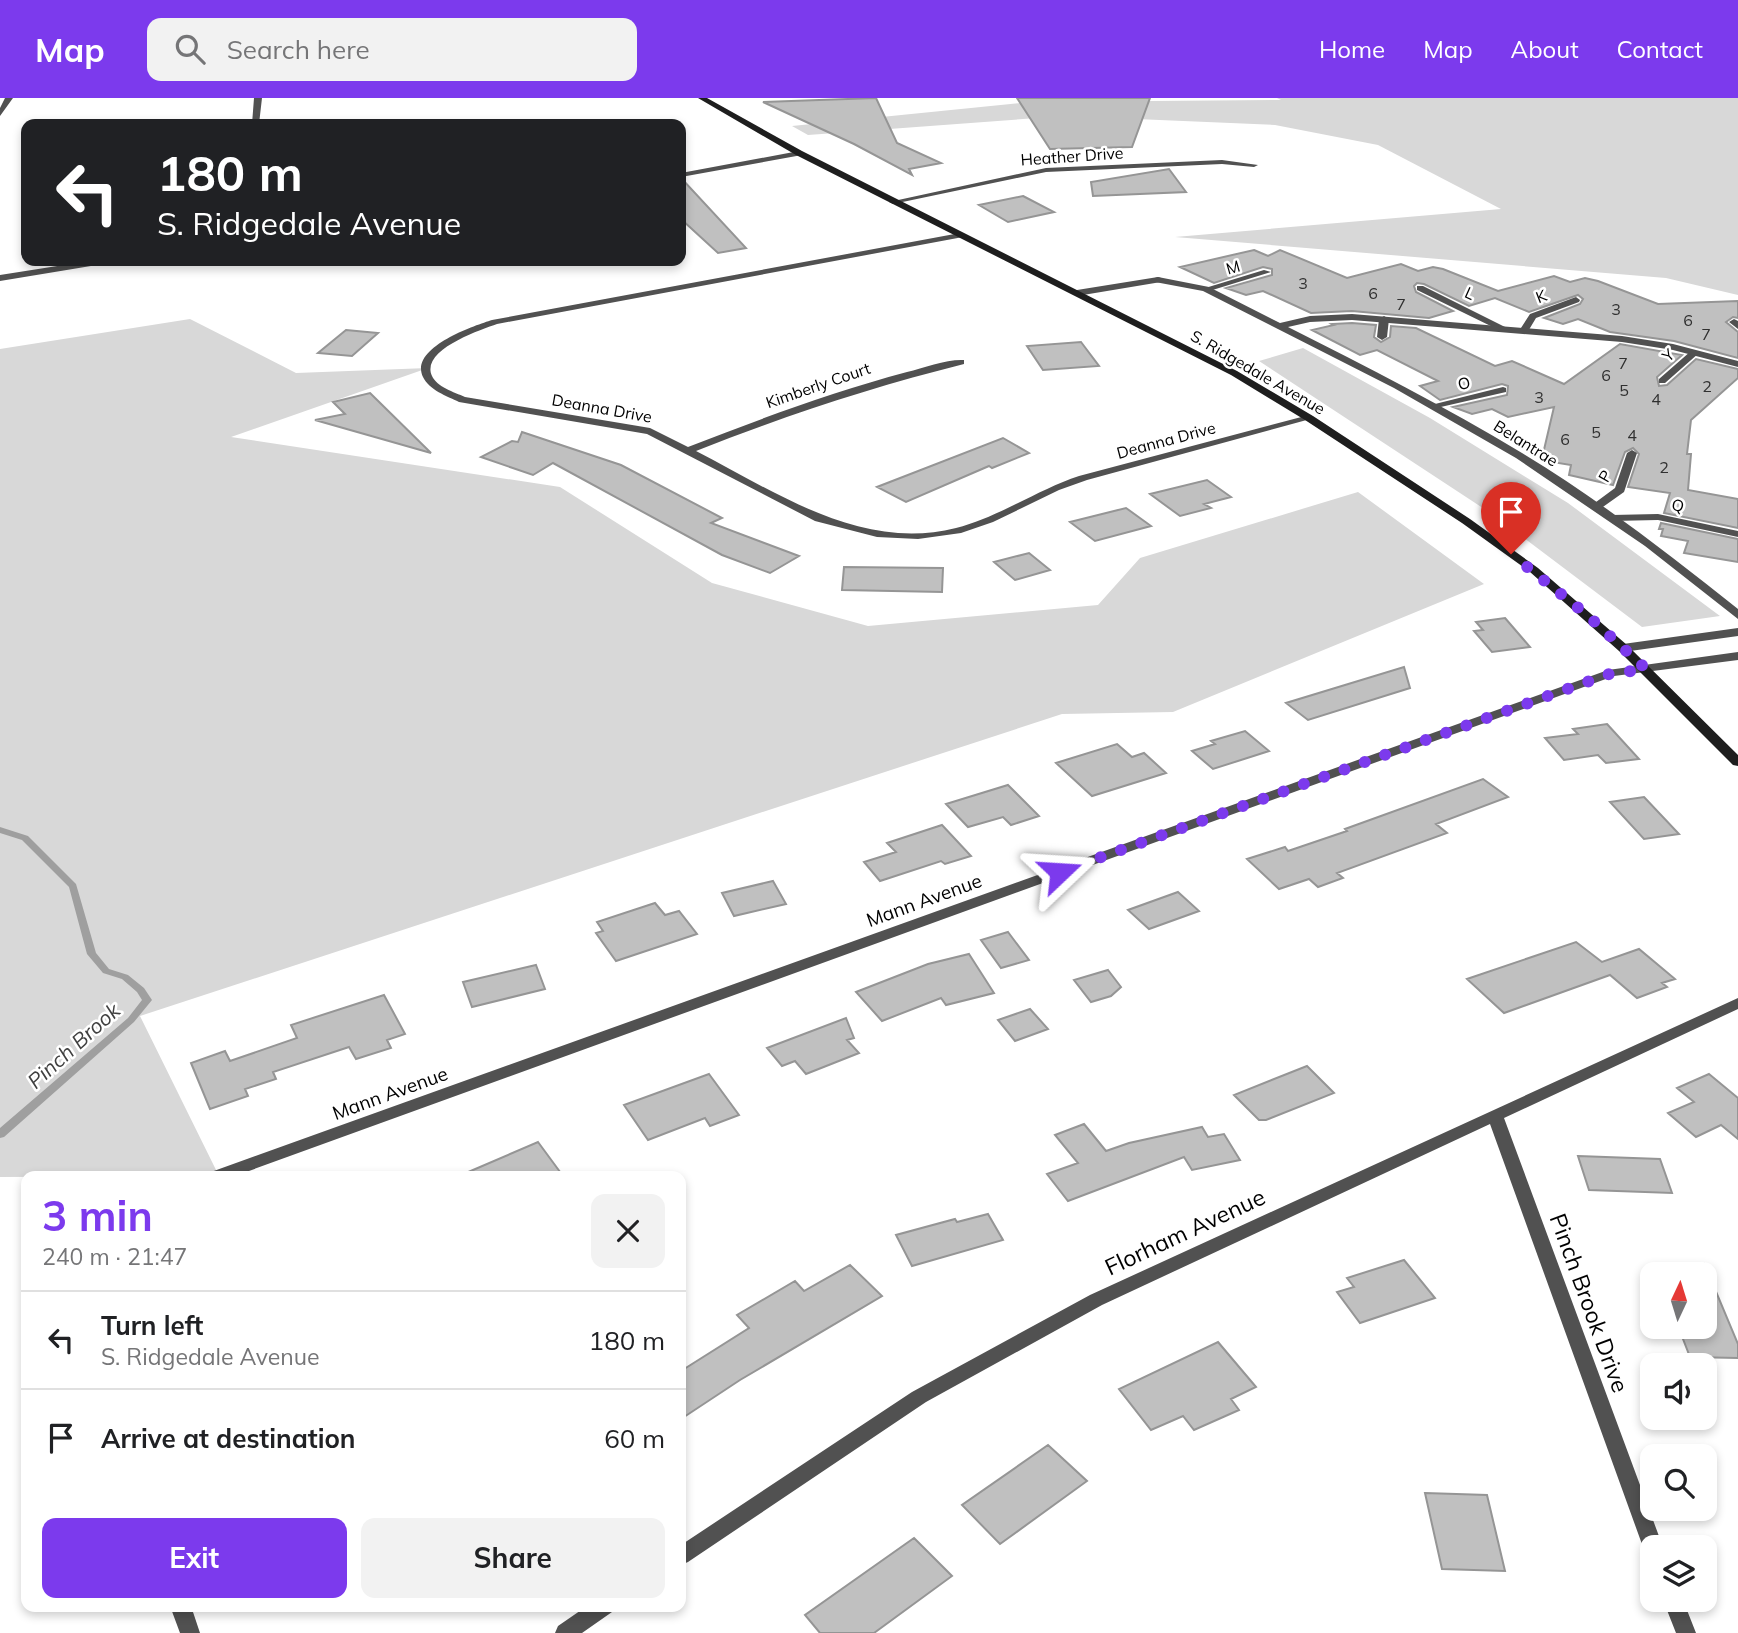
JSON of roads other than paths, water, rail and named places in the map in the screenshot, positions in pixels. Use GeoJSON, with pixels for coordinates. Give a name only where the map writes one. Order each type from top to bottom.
{"type":"FeatureCollection","features":[{"type":"Feature","properties":{"kind":"main road","name":"S. Ridgedale Avenue"},"geometry":{"type":"LineString","coordinates":[[702,98],[893,202],[1234,373],[1309,418],[1466,521],[1534,570],[1646,669],[1738,762]]}},
{"type":"Feature","properties":{"kind":"street"},"geometry":{"type":"LineString","coordinates":[[0,114],[9,98]]}},
{"type":"Feature","properties":{"kind":"street"},"geometry":{"type":"LineString","coordinates":[[256,119],[258,98]]}},
{"type":"Feature","properties":{"kind":"street"},"geometry":{"type":"LineString","coordinates":[[686,174],[799,153]]}},
{"type":"Feature","properties":{"kind":"street","name":"Heather Drive"},"geometry":{"type":"LineString","coordinates":[[893,202],[1046,170],[1222,162],[1254,165]]}},
{"type":"Feature","properties":{"kind":"street","name":"Deanna Drive"},"geometry":{"type":"LineString","coordinates":[[960,235],[495,322],[445,341],[427,359],[425,370],[428,379],[436,388],[462,400],[631,426],[663,436],[819,519],[864,532],[927,534],[975,526],[1079,479],[1309,418]]}},
{"type":"Feature","properties":{"kind":"street"},"geometry":{"type":"LineString","coordinates":[[0,278],[73,266]]}},
{"type":"Feature","properties":{"kind":"street","name":"M"},"geometry":{"type":"LineString","coordinates":[[1206,289],[1267,272]]}},
{"type":"Feature","properties":{"kind":"street","name":"Belantrae"},"geometry":{"type":"LineString","coordinates":[[1077,293],[1158,280],[1206,289],[1432,406],[1520,456],[1612,518],[1738,615]]}},
{"type":"Feature","properties":{"kind":"street","name":"L"},"geometry":{"type":"LineString","coordinates":[[1420,288],[1506,330]]}},
{"type":"Feature","properties":{"kind":"street","name":"K"},"geometry":{"type":"LineString","coordinates":[[1524,331],[1533,316],[1576,300]]}},
{"type":"Feature","properties":{"kind":"street"},"geometry":{"type":"LineString","coordinates":[[1280,326],[1330,317],[1384,319],[1645,342],[1738,364]]}},
{"type":"Feature","properties":{"kind":"street"},"geometry":{"type":"LineString","coordinates":[[1382,337],[1384,319]]}},
{"type":"Feature","properties":{"kind":"street","name":"Y"},"geometry":{"type":"LineString","coordinates":[[1662,381],[1694,353]]}},
{"type":"Feature","properties":{"kind":"street","name":"Kimberly Court"},"geometry":{"type":"LineString","coordinates":[[689,450],[839,393],[961,362]]}},
{"type":"Feature","properties":{"kind":"street","name":"O"},"geometry":{"type":"LineString","coordinates":[[1432,406],[1503,390]]}},
{"type":"Feature","properties":{"kind":"street","name":"P"},"geometry":{"type":"LineString","coordinates":[[1596,507],[1619,490],[1632,453]]}},
{"type":"Feature","properties":{"kind":"street","name":"Q"},"geometry":{"type":"LineString","coordinates":[[1612,518],[1658,517],[1738,534]]}},
{"type":"Feature","properties":{"kind":"street"},"geometry":{"type":"LineString","coordinates":[[1623,648],[1738,632]]}},
{"type":"Feature","properties":{"kind":"street"},"geometry":{"type":"LineString","coordinates":[[1646,669],[1738,656]]}},
{"type":"Feature","properties":{"kind":"street","name":"Mann Avenue"},"geometry":{"type":"LineString","coordinates":[[230,1171],[1609,674],[1646,669]]}},
{"type":"Feature","properties":{"kind":"street","name":"Florham Avenue"},"geometry":{"type":"LineString","coordinates":[[686,1553],[919,1397],[1096,1300],[1738,1003]]}},
{"type":"Feature","properties":{"kind":"street","name":"Pinch Brook Drive"},"geometry":{"type":"LineString","coordinates":[[1495,1115],[1649,1535]]}},
{"type":"Feature","properties":{"kind":"street"},"geometry":{"type":"LineString","coordinates":[[182,1612],[190,1633]]}},
{"type":"Feature","properties":{"kind":"street"},"geometry":{"type":"LineString","coordinates":[[565,1633],[596,1612]]}},
{"type":"Feature","properties":{"kind":"street"},"geometry":{"type":"LineString","coordinates":[[1678,1612],[1686,1633]]}},
{"type":"Feature","properties":{"kind":"waterway","name":"Pinch Brook"},"geometry":{"type":"LineString","coordinates":[[0,830],[25,838],[73,886],[92,954],[106,971],[125,977],[141,990],[147,1000],[131,1020],[0,1134]]}}]}
